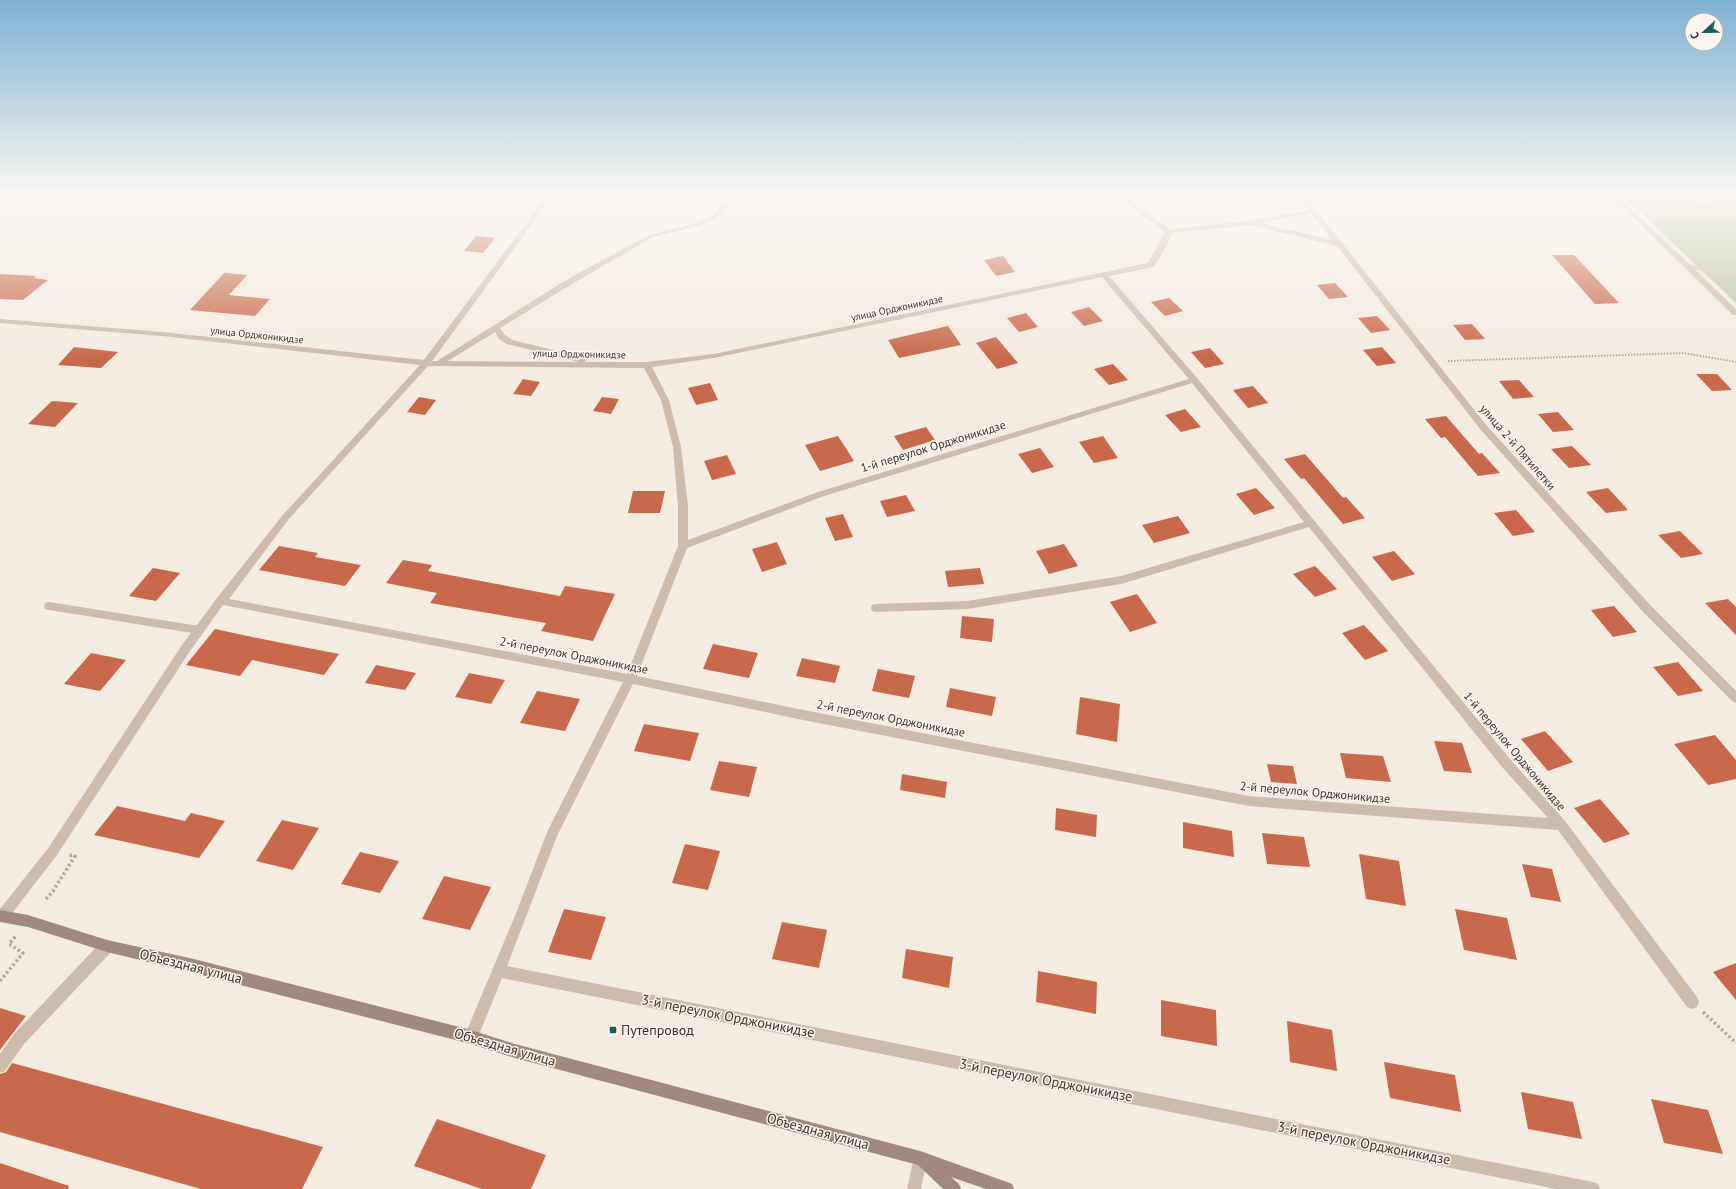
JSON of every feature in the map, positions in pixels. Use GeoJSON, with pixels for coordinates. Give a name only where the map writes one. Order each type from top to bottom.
{"type":"FeatureCollection","features":[{"type":"Feature","properties":{"kind":"street"},"geometry":{"type":"LineString","coordinates":[[1,918],[53,851],[186,648],[221,601],[285,518],[426,363],[510,249]]}},
{"type":"Feature","properties":{"kind":"street"},"geometry":{"type":"LineString","coordinates":[[439,363],[574,279],[627,249]]}},
{"type":"Feature","properties":{"kind":"street","name":"улица Орджоникидзе"},"geometry":{"type":"LineString","coordinates":[[0,321],[162,334],[426,363],[647,365],[721,355],[1150,265],[1160,249]]}},
{"type":"Feature","properties":{"kind":"street","name":"улица 2-й Пятилетки"},"geometry":{"type":"LineString","coordinates":[[1343,249],[1484,428],[1649,611],[1736,698]]}},
{"type":"Feature","properties":{"kind":"street"},"geometry":{"type":"LineString","coordinates":[[1670,249],[1736,313]]}},
{"type":"Feature","properties":{"kind":"street"},"geometry":{"type":"LineString","coordinates":[[1686,265],[1736,276]]}},
{"type":"Feature","properties":{"kind":"street","name":"1-й переулок Орджоникидзе"},"geometry":{"type":"LineString","coordinates":[[1104,275],[1194,380],[1506,763],[1561,825],[1692,1002]]}},
{"type":"Feature","properties":{"kind":"street"},"geometry":{"type":"LineString","coordinates":[[496,328],[502,337],[510,342],[599,364]]}},
{"type":"Feature","properties":{"kind":"street"},"geometry":{"type":"LineString","coordinates":[[471,1037],[522,916],[552,834],[630,679],[684,546],[683,506],[677,447],[664,400],[647,365]]}},
{"type":"Feature","properties":{"kind":"street","name":"1-й переулок Орджоникидзе"},"geometry":{"type":"LineString","coordinates":[[684,546],[821,494],[1194,380]]}},
{"type":"Feature","properties":{"kind":"street"},"geometry":{"type":"LineString","coordinates":[[876,608],[968,605],[1121,580],[1311,523]]}},
{"type":"Feature","properties":{"kind":"street","name":"2-й переулок Орджоникидзе"},"geometry":{"type":"LineString","coordinates":[[221,601],[630,679],[798,714],[1249,801],[1561,825]]}},
{"type":"Feature","properties":{"kind":"street"},"geometry":{"type":"LineString","coordinates":[[49,606],[199,630]]}},
{"type":"Feature","properties":{"kind":"street","name":"Объездная улица"},"geometry":{"type":"LineString","coordinates":[[1,918],[28,921],[107,946],[202,968],[471,1037],[515,1051],[920,1158],[1007,1189]]}},
{"type":"Feature","properties":{"kind":"street"},"geometry":{"type":"LineString","coordinates":[[0,1066],[19,1039],[107,946]]}},
{"type":"Feature","properties":{"kind":"street","name":"3-й переулок Орджоникидзе"},"geometry":{"type":"LineString","coordinates":[[499,971],[1593,1189]]}},
{"type":"Feature","properties":{"kind":"street"},"geometry":{"type":"LineString","coordinates":[[914,1189],[920,1158]]}},
{"type":"Feature","properties":{"kind":"street"},"geometry":{"type":"LineString","coordinates":[[920,1158],[954,1189]]}},
{"type":"Feature","properties":{"kind":"path"},"geometry":{"type":"LineString","coordinates":[[1432,362],[1683,353],[1736,362]]}},
{"type":"Feature","properties":{"kind":"path"},"geometry":{"type":"LineString","coordinates":[[46,900],[75,856],[53,851]]}},
{"type":"Feature","properties":{"kind":"path"},"geometry":{"type":"LineString","coordinates":[[0,981],[23,953],[9,944],[20,930]]}},
{"type":"Feature","properties":{"kind":"path"},"geometry":{"type":"LineString","coordinates":[[1692,1002],[1736,1044]]}},
{"type":"Feature","properties":{"kind":"green space"},"geometry":{"type":"Polygon","coordinates":[[[1680,249],[1736,249],[1736,303],[1680,249]]]}},
{"type":"Feature","properties":{"kind":"building"},"geometry":{"type":"Polygon","coordinates":[[[465,249],[486,249],[483,253],[464,251],[465,249]]]}},
{"type":"Feature","properties":{"kind":"building"},"geometry":{"type":"Polygon","coordinates":[[[1552,255],[1574,255],[1619,303],[1595,304],[1552,255]]]}},
{"type":"Feature","properties":{"kind":"building"},"geometry":{"type":"Polygon","coordinates":[[[1003,256],[1015,272],[996,276],[984,260],[1003,256]]]}},
{"type":"Feature","properties":{"kind":"building"},"geometry":{"type":"Polygon","coordinates":[[[224,273],[247,275],[229,295],[270,299],[255,316],[190,310],[224,273]]]}},
{"type":"Feature","properties":{"kind":"building"},"geometry":{"type":"Polygon","coordinates":[[[0,274],[36,276],[34,278],[48,280],[23,300],[0,299],[0,274]]]}},
{"type":"Feature","properties":{"kind":"building"},"geometry":{"type":"Polygon","coordinates":[[[1335,283],[1348,297],[1329,299],[1317,285],[1335,283]]]}},
{"type":"Feature","properties":{"kind":"building"},"geometry":{"type":"Polygon","coordinates":[[[1169,298],[1183,311],[1165,316],[1151,302],[1169,298]]]}},
{"type":"Feature","properties":{"kind":"building"},"geometry":{"type":"Polygon","coordinates":[[[1089,307],[1103,321],[1084,326],[1071,312],[1089,307]]]}},
{"type":"Feature","properties":{"kind":"building"},"geometry":{"type":"Polygon","coordinates":[[[1026,313],[1038,327],[1019,332],[1007,318],[1026,313]]]}},
{"type":"Feature","properties":{"kind":"building"},"geometry":{"type":"Polygon","coordinates":[[[1377,316],[1390,330],[1371,333],[1358,318],[1377,316]]]}},
{"type":"Feature","properties":{"kind":"building"},"geometry":{"type":"Polygon","coordinates":[[[1472,324],[1485,339],[1465,340],[1453,325],[1472,324]]]}},
{"type":"Feature","properties":{"kind":"building"},"geometry":{"type":"Polygon","coordinates":[[[948,326],[961,345],[899,358],[888,340],[948,326]]]}},
{"type":"Feature","properties":{"kind":"building"},"geometry":{"type":"Polygon","coordinates":[[[996,337],[1018,363],[997,369],[976,343],[996,337]]]}},
{"type":"Feature","properties":{"kind":"building"},"geometry":{"type":"Polygon","coordinates":[[[74,347],[118,352],[101,368],[58,365],[74,347]]]}},
{"type":"Feature","properties":{"kind":"building"},"geometry":{"type":"Polygon","coordinates":[[[1382,347],[1396,363],[1377,366],[1363,350],[1382,347]]]}},
{"type":"Feature","properties":{"kind":"building"},"geometry":{"type":"Polygon","coordinates":[[[1210,348],[1224,364],[1205,368],[1191,352],[1210,348]]]}},
{"type":"Feature","properties":{"kind":"building"},"geometry":{"type":"Polygon","coordinates":[[[1113,364],[1128,380],[1109,385],[1094,369],[1113,364]]]}},
{"type":"Feature","properties":{"kind":"building"},"geometry":{"type":"Polygon","coordinates":[[[1696,374],[1717,374],[1732,390],[1712,391],[1696,374]]]}},
{"type":"Feature","properties":{"kind":"building"},"geometry":{"type":"Polygon","coordinates":[[[523,379],[540,382],[531,396],[513,394],[523,379]]]}},
{"type":"Feature","properties":{"kind":"building"},"geometry":{"type":"Polygon","coordinates":[[[1519,380],[1534,397],[1513,399],[1499,381],[1519,380]]]}},
{"type":"Feature","properties":{"kind":"building"},"geometry":{"type":"Polygon","coordinates":[[[710,383],[718,400],[696,405],[688,388],[710,383]]]}},
{"type":"Feature","properties":{"kind":"building"},"geometry":{"type":"Polygon","coordinates":[[[1253,386],[1268,403],[1248,408],[1233,390],[1253,386]]]}},
{"type":"Feature","properties":{"kind":"building"},"geometry":{"type":"Polygon","coordinates":[[[419,397],[436,400],[425,415],[407,412],[419,397]]]}},
{"type":"Feature","properties":{"kind":"building"},"geometry":{"type":"Polygon","coordinates":[[[602,397],[619,399],[611,414],[593,411],[602,397]]]}},
{"type":"Feature","properties":{"kind":"building"},"geometry":{"type":"Polygon","coordinates":[[[52,401],[78,403],[55,427],[28,424],[52,401]]]}},
{"type":"Feature","properties":{"kind":"building"},"geometry":{"type":"Polygon","coordinates":[[[1185,409],[1201,427],[1181,432],[1165,415],[1185,409]]]}},
{"type":"Feature","properties":{"kind":"building"},"geometry":{"type":"Polygon","coordinates":[[[1558,412],[1574,430],[1553,432],[1538,414],[1558,412]]]}},
{"type":"Feature","properties":{"kind":"building"},"geometry":{"type":"Polygon","coordinates":[[[1446,416],[1479,454],[1482,453],[1500,473],[1478,476],[1445,437],[1441,438],[1425,419],[1446,416]]]}},
{"type":"Feature","properties":{"kind":"building"},"geometry":{"type":"Polygon","coordinates":[[[926,427],[935,440],[903,450],[894,436],[926,427]]]}},
{"type":"Feature","properties":{"kind":"building"},"geometry":{"type":"Polygon","coordinates":[[[838,436],[854,461],[820,471],[805,445],[838,436]]]}},
{"type":"Feature","properties":{"kind":"building"},"geometry":{"type":"Polygon","coordinates":[[[1103,436],[1118,458],[1094,463],[1079,442],[1103,436]]]}},
{"type":"Feature","properties":{"kind":"building"},"geometry":{"type":"Polygon","coordinates":[[[1572,446],[1591,465],[1569,468],[1551,449],[1572,446]]]}},
{"type":"Feature","properties":{"kind":"building"},"geometry":{"type":"Polygon","coordinates":[[[1040,448],[1054,467],[1032,473],[1018,454],[1040,448]]]}},
{"type":"Feature","properties":{"kind":"building"},"geometry":{"type":"Polygon","coordinates":[[[1305,454],[1343,498],[1346,497],[1365,518],[1343,524],[1304,478],[1301,479],[1284,459],[1305,454]]]}},
{"type":"Feature","properties":{"kind":"building"},"geometry":{"type":"Polygon","coordinates":[[[727,455],[736,474],[712,480],[704,461],[727,455]]]}},
{"type":"Feature","properties":{"kind":"building"},"geometry":{"type":"Polygon","coordinates":[[[1256,488],[1275,508],[1254,515],[1236,494],[1256,488]]]}},
{"type":"Feature","properties":{"kind":"building"},"geometry":{"type":"Polygon","coordinates":[[[1608,488],[1628,510],[1606,513],[1586,492],[1608,488]]]}},
{"type":"Feature","properties":{"kind":"building"},"geometry":{"type":"Polygon","coordinates":[[[633,491],[665,491],[660,513],[628,513],[633,491]]]}},
{"type":"Feature","properties":{"kind":"building"},"geometry":{"type":"Polygon","coordinates":[[[906,495],[915,511],[887,517],[880,501],[906,495]]]}},
{"type":"Feature","properties":{"kind":"building"},"geometry":{"type":"Polygon","coordinates":[[[1516,510],[1535,532],[1513,536],[1494,513],[1516,510]]]}},
{"type":"Feature","properties":{"kind":"building"},"geometry":{"type":"Polygon","coordinates":[[[843,514],[853,537],[835,541],[825,518],[843,514]]]}},
{"type":"Feature","properties":{"kind":"building"},"geometry":{"type":"Polygon","coordinates":[[[1178,516],[1190,533],[1154,543],[1142,525],[1178,516]]]}},
{"type":"Feature","properties":{"kind":"building"},"geometry":{"type":"Polygon","coordinates":[[[1680,531],[1703,554],[1681,558],[1658,535],[1680,531]]]}},
{"type":"Feature","properties":{"kind":"building"},"geometry":{"type":"Polygon","coordinates":[[[777,542],[787,564],[762,572],[752,549],[777,542]]]}},
{"type":"Feature","properties":{"kind":"building"},"geometry":{"type":"Polygon","coordinates":[[[1064,544],[1078,566],[1049,574],[1036,551],[1064,544]]]}},
{"type":"Feature","properties":{"kind":"building"},"geometry":{"type":"Polygon","coordinates":[[[279,546],[318,553],[315,557],[361,565],[345,586],[259,570],[279,546]]]}},
{"type":"Feature","properties":{"kind":"building"},"geometry":{"type":"Polygon","coordinates":[[[1394,551],[1415,574],[1392,581],[1372,557],[1394,551]]]}},
{"type":"Feature","properties":{"kind":"building"},"geometry":{"type":"Polygon","coordinates":[[[403,560],[432,565],[428,571],[560,596],[565,586],[615,594],[593,641],[541,631],[546,623],[430,603],[437,593],[386,583],[403,560]]]}},
{"type":"Feature","properties":{"kind":"building"},"geometry":{"type":"Polygon","coordinates":[[[1315,566],[1337,589],[1315,597],[1293,574],[1315,566]]]}},
{"type":"Feature","properties":{"kind":"building"},"geometry":{"type":"Polygon","coordinates":[[[153,568],[180,573],[156,601],[129,596],[153,568]]]}},
{"type":"Feature","properties":{"kind":"building"},"geometry":{"type":"Polygon","coordinates":[[[980,568],[984,584],[948,587],[945,571],[980,568]]]}},
{"type":"Feature","properties":{"kind":"building"},"geometry":{"type":"Polygon","coordinates":[[[1137,594],[1157,623],[1130,632],[1110,602],[1137,594]]]}},
{"type":"Feature","properties":{"kind":"building"},"geometry":{"type":"Polygon","coordinates":[[[1728,599],[1736,607],[1736,635],[1705,603],[1728,599]]]}},
{"type":"Feature","properties":{"kind":"building"},"geometry":{"type":"Polygon","coordinates":[[[1614,606],[1637,632],[1613,637],[1591,610],[1614,606]]]}},
{"type":"Feature","properties":{"kind":"building"},"geometry":{"type":"Polygon","coordinates":[[[962,616],[994,619],[992,642],[960,638],[962,616]]]}},
{"type":"Feature","properties":{"kind":"building"},"geometry":{"type":"Polygon","coordinates":[[[1364,625],[1388,651],[1365,660],[1342,633],[1364,625]]]}},
{"type":"Feature","properties":{"kind":"building"},"geometry":{"type":"Polygon","coordinates":[[[215,629],[339,654],[324,675],[252,660],[240,676],[186,665],[215,629]]]}},
{"type":"Feature","properties":{"kind":"building"},"geometry":{"type":"Polygon","coordinates":[[[713,644],[758,653],[749,678],[703,669],[713,644]]]}},
{"type":"Feature","properties":{"kind":"building"},"geometry":{"type":"Polygon","coordinates":[[[91,653],[126,660],[100,691],[64,684],[91,653]]]}},
{"type":"Feature","properties":{"kind":"building"},"geometry":{"type":"Polygon","coordinates":[[[802,658],[840,666],[835,683],[796,676],[802,658]]]}},
{"type":"Feature","properties":{"kind":"building"},"geometry":{"type":"Polygon","coordinates":[[[1678,662],[1703,691],[1678,696],[1653,667],[1678,662]]]}},
{"type":"Feature","properties":{"kind":"building"},"geometry":{"type":"Polygon","coordinates":[[[376,665],[416,673],[405,690],[365,683],[376,665]]]}},
{"type":"Feature","properties":{"kind":"building"},"geometry":{"type":"Polygon","coordinates":[[[878,669],[915,676],[909,698],[872,691],[878,669]]]}},
{"type":"Feature","properties":{"kind":"building"},"geometry":{"type":"Polygon","coordinates":[[[469,673],[505,680],[491,704],[455,697],[469,673]]]}},
{"type":"Feature","properties":{"kind":"building"},"geometry":{"type":"Polygon","coordinates":[[[950,688],[996,697],[992,716],[946,707],[950,688]]]}},
{"type":"Feature","properties":{"kind":"building"},"geometry":{"type":"Polygon","coordinates":[[[537,691],[580,699],[565,731],[520,723],[537,691]]]}},
{"type":"Feature","properties":{"kind":"building"},"geometry":{"type":"Polygon","coordinates":[[[1080,697],[1120,704],[1117,742],[1076,734],[1080,697]]]}},
{"type":"Feature","properties":{"kind":"building"},"geometry":{"type":"Polygon","coordinates":[[[644,724],[699,733],[690,761],[634,751],[644,724]]]}},
{"type":"Feature","properties":{"kind":"building"},"geometry":{"type":"Polygon","coordinates":[[[1545,731],[1573,762],[1548,771],[1521,739],[1545,731]]]}},
{"type":"Feature","properties":{"kind":"building"},"geometry":{"type":"Polygon","coordinates":[[[1715,735],[1736,760],[1736,779],[1708,785],[1674,744],[1715,735]]]}},
{"type":"Feature","properties":{"kind":"building"},"geometry":{"type":"Polygon","coordinates":[[[1434,741],[1462,743],[1472,773],[1444,771],[1434,741]]]}},
{"type":"Feature","properties":{"kind":"building"},"geometry":{"type":"Polygon","coordinates":[[[1340,753],[1383,756],[1391,782],[1346,778],[1340,753]]]}},
{"type":"Feature","properties":{"kind":"building"},"geometry":{"type":"Polygon","coordinates":[[[719,761],[757,767],[749,797],[710,790],[719,761]]]}},
{"type":"Feature","properties":{"kind":"building"},"geometry":{"type":"Polygon","coordinates":[[[1267,764],[1293,766],[1297,784],[1271,782],[1267,764]]]}},
{"type":"Feature","properties":{"kind":"building"},"geometry":{"type":"Polygon","coordinates":[[[902,774],[947,782],[945,798],[900,790],[902,774]]]}},
{"type":"Feature","properties":{"kind":"building"},"geometry":{"type":"Polygon","coordinates":[[[1600,799],[1630,834],[1604,843],[1574,808],[1600,799]]]}},
{"type":"Feature","properties":{"kind":"building"},"geometry":{"type":"Polygon","coordinates":[[[117,806],[185,821],[191,813],[225,821],[199,858],[94,835],[117,806]]]}},
{"type":"Feature","properties":{"kind":"building"},"geometry":{"type":"Polygon","coordinates":[[[1056,808],[1097,815],[1096,837],[1055,830],[1056,808]]]}},
{"type":"Feature","properties":{"kind":"building"},"geometry":{"type":"Polygon","coordinates":[[[282,820],[319,828],[293,870],[256,861],[282,820]]]}},
{"type":"Feature","properties":{"kind":"building"},"geometry":{"type":"Polygon","coordinates":[[[1183,822],[1232,831],[1234,857],[1183,848],[1183,822]]]}},
{"type":"Feature","properties":{"kind":"building"},"geometry":{"type":"Polygon","coordinates":[[[1262,833],[1304,837],[1310,867],[1267,864],[1262,833]]]}},
{"type":"Feature","properties":{"kind":"building"},"geometry":{"type":"Polygon","coordinates":[[[685,844],[720,851],[708,890],[672,883],[685,844]]]}},
{"type":"Feature","properties":{"kind":"building"},"geometry":{"type":"Polygon","coordinates":[[[360,852],[399,861],[380,893],[341,884],[360,852]]]}},
{"type":"Feature","properties":{"kind":"building"},"geometry":{"type":"Polygon","coordinates":[[[1359,854],[1399,861],[1406,906],[1366,899],[1359,854]]]}},
{"type":"Feature","properties":{"kind":"building"},"geometry":{"type":"Polygon","coordinates":[[[1522,864],[1552,869],[1561,902],[1531,897],[1522,864]]]}},
{"type":"Feature","properties":{"kind":"building"},"geometry":{"type":"Polygon","coordinates":[[[444,876],[491,887],[470,930],[422,919],[444,876]]]}},
{"type":"Feature","properties":{"kind":"building"},"geometry":{"type":"Polygon","coordinates":[[[564,909],[606,917],[591,960],[548,952],[564,909]]]}},
{"type":"Feature","properties":{"kind":"building"},"geometry":{"type":"Polygon","coordinates":[[[1455,909],[1507,918],[1517,960],[1464,950],[1455,909]]]}},
{"type":"Feature","properties":{"kind":"building"},"geometry":{"type":"Polygon","coordinates":[[[782,922],[827,930],[819,968],[772,959],[782,922]]]}},
{"type":"Feature","properties":{"kind":"building"},"geometry":{"type":"Polygon","coordinates":[[[906,949],[953,957],[949,988],[902,978],[906,949]]]}},
{"type":"Feature","properties":{"kind":"building"},"geometry":{"type":"Polygon","coordinates":[[[1736,963],[1736,1000],[1713,972],[1736,963]]]}},
{"type":"Feature","properties":{"kind":"building"},"geometry":{"type":"Polygon","coordinates":[[[1038,971],[1097,982],[1096,1014],[1036,1002],[1038,971]]]}},
{"type":"Feature","properties":{"kind":"building"},"geometry":{"type":"Polygon","coordinates":[[[1161,1000],[1216,1010],[1217,1046],[1161,1036],[1161,1000]]]}},
{"type":"Feature","properties":{"kind":"building"},"geometry":{"type":"Polygon","coordinates":[[[0,1008],[26,1016],[0,1050],[0,1008]]]}},
{"type":"Feature","properties":{"kind":"building"},"geometry":{"type":"Polygon","coordinates":[[[1287,1021],[1332,1030],[1337,1071],[1290,1062],[1287,1021]]]}},
{"type":"Feature","properties":{"kind":"building"},"geometry":{"type":"Polygon","coordinates":[[[1384,1062],[1455,1075],[1461,1112],[1390,1098],[1384,1062]]]}},
{"type":"Feature","properties":{"kind":"building"},"geometry":{"type":"Polygon","coordinates":[[[12,1063],[323,1147],[302,1189],[201,1189],[0,1132],[0,1074],[6,1072],[12,1063]]]}},
{"type":"Feature","properties":{"kind":"building"},"geometry":{"type":"Polygon","coordinates":[[[1521,1092],[1573,1102],[1582,1139],[1528,1129],[1521,1092]]]}},
{"type":"Feature","properties":{"kind":"building"},"geometry":{"type":"Polygon","coordinates":[[[1651,1099],[1708,1110],[1723,1154],[1664,1143],[1651,1099]]]}},
{"type":"Feature","properties":{"kind":"building"},"geometry":{"type":"Polygon","coordinates":[[[437,1119],[546,1155],[531,1189],[482,1189],[414,1166],[437,1119]]]}},
{"type":"Feature","properties":{"kind":"building"},"geometry":{"type":"Polygon","coordinates":[[[0,1163],[69,1186],[68,1189],[0,1189],[0,1163]]]}},
{"type":"Feature","properties":{"kind":"place","name":"Путепровод"},"geometry":{"type":"Point","coordinates":[613,1030]}}]}
